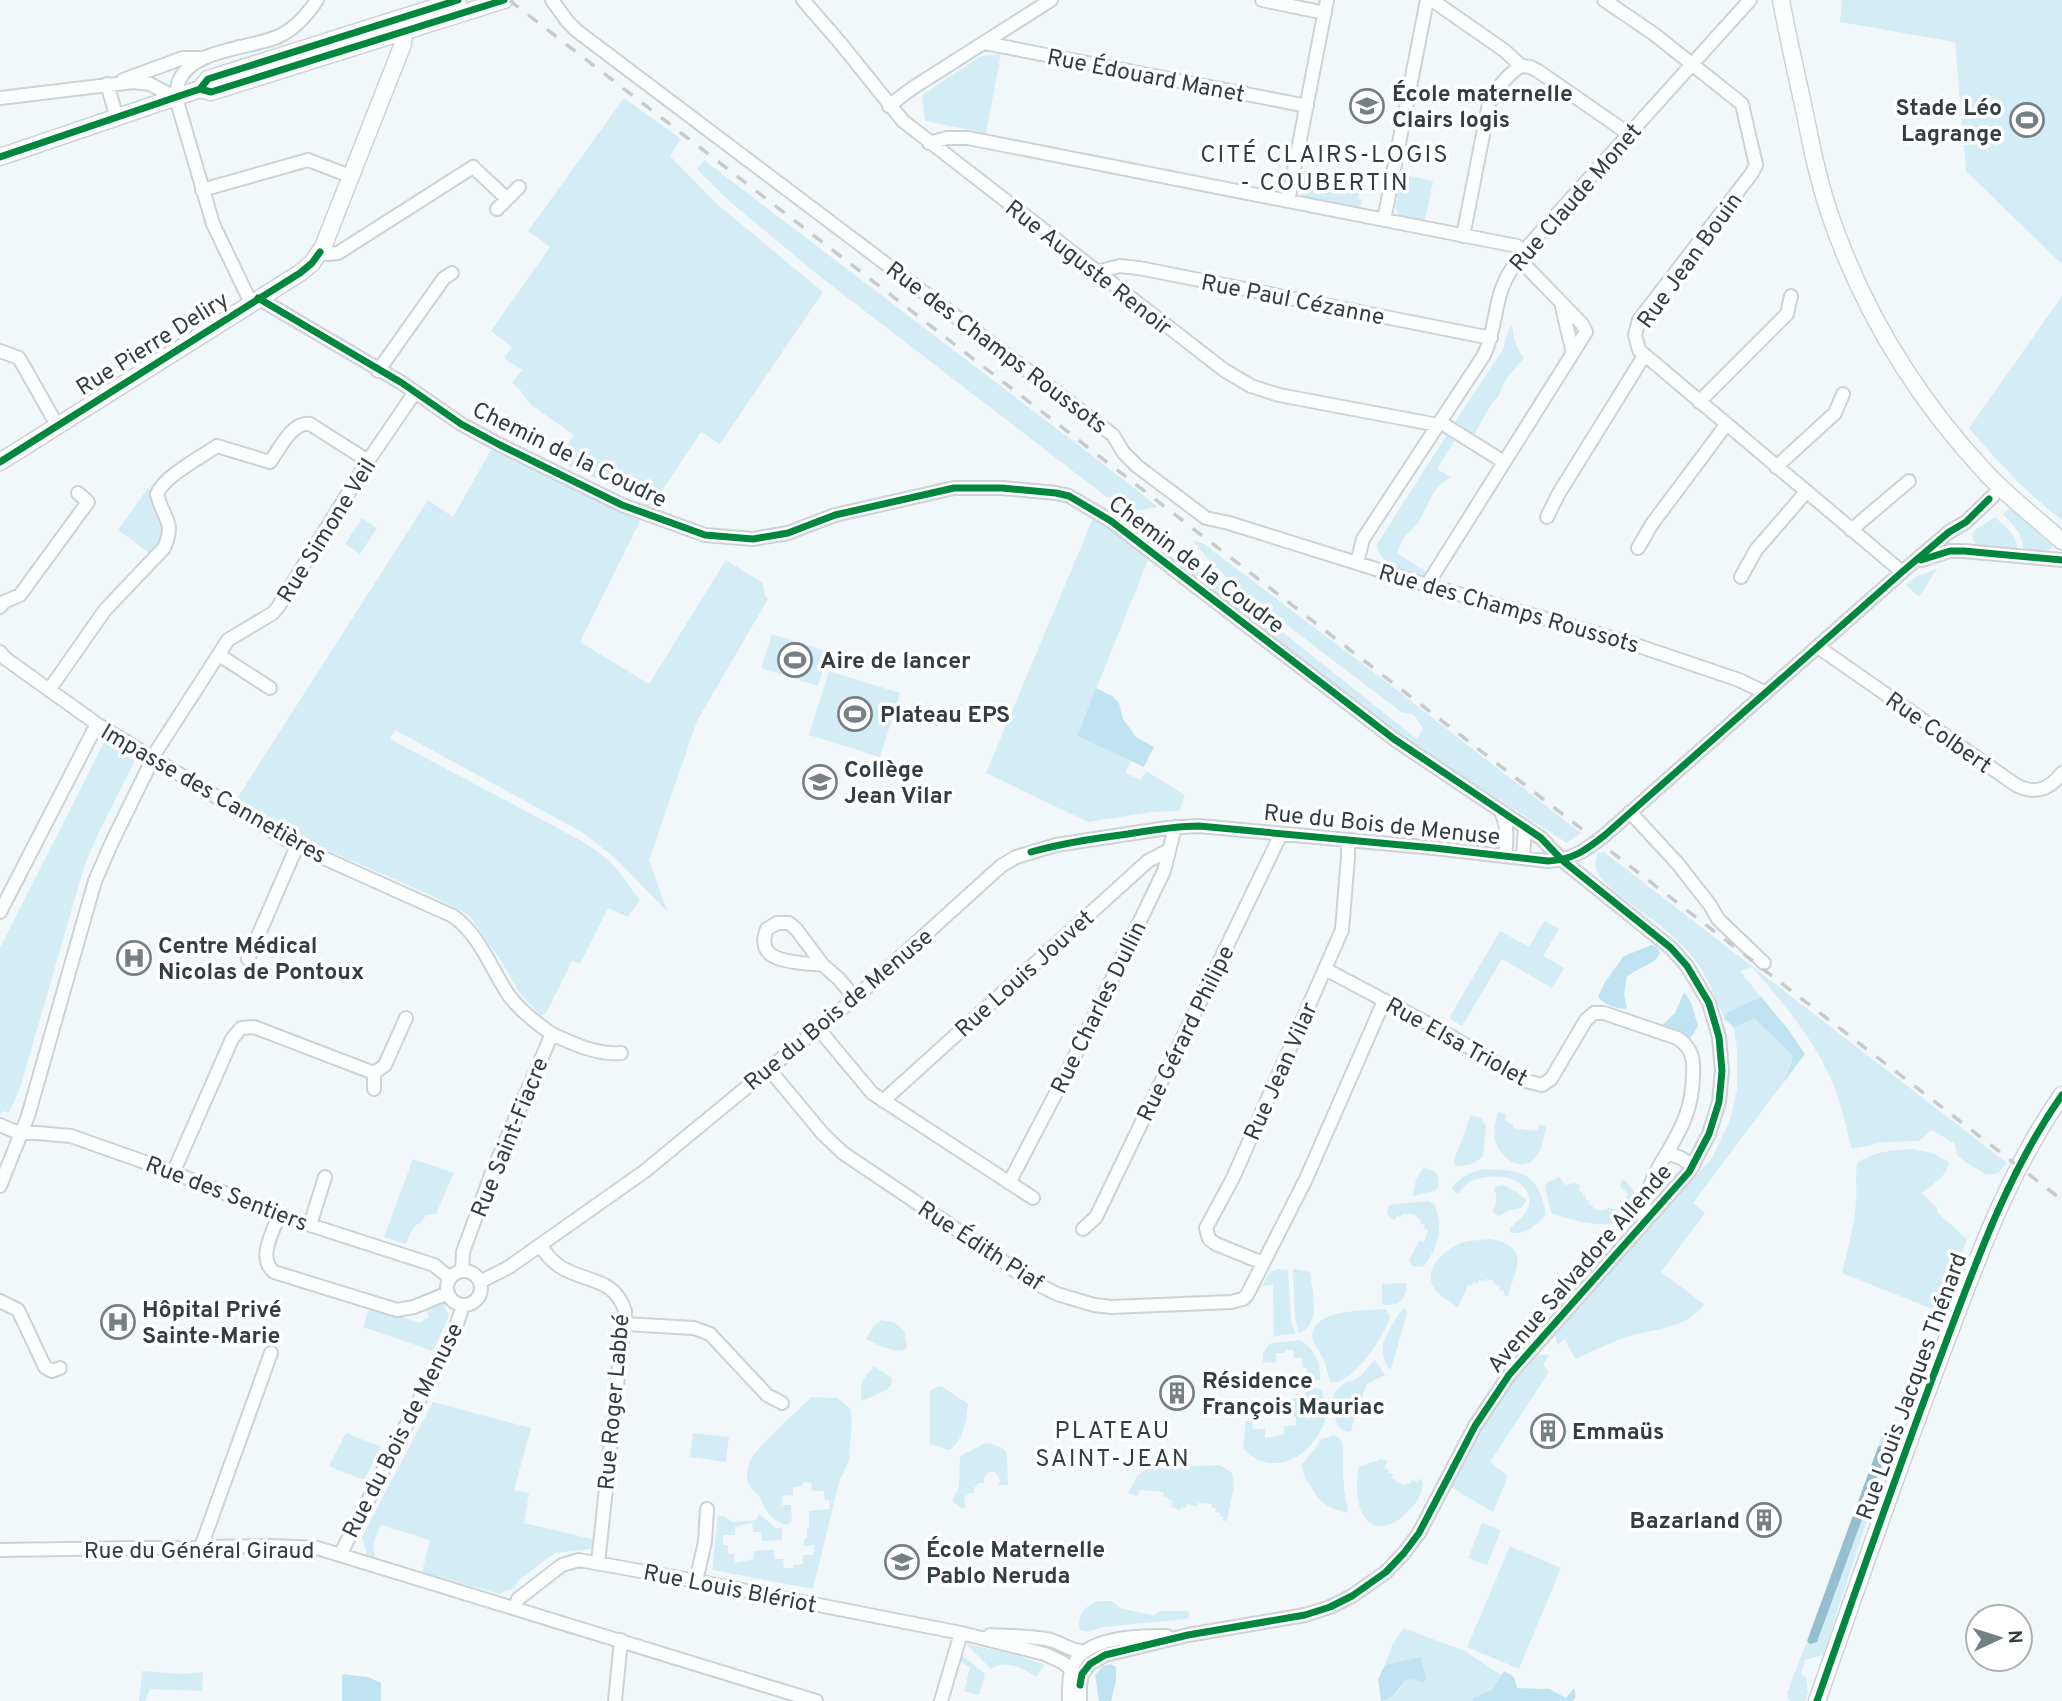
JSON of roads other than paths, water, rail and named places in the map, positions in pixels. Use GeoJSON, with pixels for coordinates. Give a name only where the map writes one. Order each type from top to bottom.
{"type":"FeatureCollection","features":[{"type":"Feature","properties":{"kind":"main road"},"geometry":{"type":"LineString","coordinates":[[0,156],[176,98],[200,89],[208,79],[458,0]]}},
{"type":"Feature","properties":{"kind":"main road"},"geometry":{"type":"LineString","coordinates":[[200,89],[211,92],[504,0]]}},
{"type":"Feature","properties":{"kind":"main road"},"geometry":{"type":"LineString","coordinates":[[1782,0],[1817,169],[1829,211],[1849,264],[1880,328],[1916,387],[1994,487],[2015,500],[2062,541]]}},
{"type":"Feature","properties":{"kind":"main road","name":"Rue Pierre Deliry"},"geometry":{"type":"LineString","coordinates":[[0,462],[307,268],[320,252],[403,44],[404,33]]}},
{"type":"Feature","properties":{"kind":"main road","name":"Rue Louis Jacques Thénard"},"geometry":{"type":"LineString","coordinates":[[1817,1701],[1919,1413],[1974,1269],[2019,1166],[2042,1123],[2062,1095]]}},
{"type":"Feature","properties":{"kind":"street"},"geometry":{"type":"LineString","coordinates":[[112,83],[183,58],[202,58],[276,37],[299,21],[317,0]]}},
{"type":"Feature","properties":{"kind":"street","name":"Rue des Champs Roussots"},"geometry":{"type":"LineString","coordinates":[[552,0],[577,31],[1113,435],[1123,452],[1138,466],[1206,518],[1633,644],[1739,680],[1766,693]]}},
{"type":"Feature","properties":{"kind":"street","name":"Rue Auguste Renoir"},"geometry":{"type":"LineString","coordinates":[[803,0],[902,121],[1224,370],[1251,386],[1279,395],[1439,423]]}},
{"type":"Feature","properties":{"kind":"street"},"geometry":{"type":"LineString","coordinates":[[889,106],[911,89],[1051,0]]}},
{"type":"Feature","properties":{"kind":"street"},"geometry":{"type":"LineString","coordinates":[[1262,0],[1326,6],[1289,201]]}},
{"type":"Feature","properties":{"kind":"street"},"geometry":{"type":"LineString","coordinates":[[1384,220],[1429,0],[1505,51],[1521,66]]}},
{"type":"Feature","properties":{"kind":"street"},"geometry":{"type":"LineString","coordinates":[[1605,0],[1692,64]]}},
{"type":"Feature","properties":{"kind":"street","name":"Rue Claude Monet"},"geometry":{"type":"LineString","coordinates":[[1357,563],[1363,538],[1484,355],[1491,338],[1500,293],[1512,267],[1750,0]]}},
{"type":"Feature","properties":{"kind":"street","name":"Rue Édouard Manet"},"geometry":{"type":"LineString","coordinates":[[985,43],[1307,106]]}},
{"type":"Feature","properties":{"kind":"street"},"geometry":{"type":"LineString","coordinates":[[202,58],[184,72],[178,82],[176,98],[213,224],[255,301]]}},
{"type":"Feature","properties":{"kind":"street","name":"Rue Jean Bouin"},"geometry":{"type":"LineString","coordinates":[[1692,64],[1741,104],[1756,165],[1639,320],[1635,335],[1639,350],[1902,572]]}},
{"type":"Feature","properties":{"kind":"street"},"geometry":{"type":"LineString","coordinates":[[1463,236],[1489,104],[1514,70],[1521,66],[1538,71],[1629,134]]}},
{"type":"Feature","properties":{"kind":"street"},"geometry":{"type":"LineString","coordinates":[[112,83],[117,118]]}},
{"type":"Feature","properties":{"kind":"street"},"geometry":{"type":"LineString","coordinates":[[0,98],[112,83],[146,83],[176,98]]}},
{"type":"Feature","properties":{"kind":"street"},"geometry":{"type":"LineString","coordinates":[[929,143],[947,138],[968,138],[1517,246],[1521,255],[1562,306],[1573,353],[1427,585]]}},
{"type":"Feature","properties":{"kind":"street"},"geometry":{"type":"LineString","coordinates":[[202,190],[308,160],[350,176]]}},
{"type":"Feature","properties":{"kind":"street"},"geometry":{"type":"LineString","coordinates":[[320,252],[338,253],[473,167],[501,204],[519,187]]}},
{"type":"Feature","properties":{"kind":"street","name":"Rue Paul Cézanne"},"geometry":{"type":"LineString","coordinates":[[1096,272],[1120,266],[1139,268],[1491,338]]}},
{"type":"Feature","properties":{"kind":"street"},"geometry":{"type":"LineString","coordinates":[[378,370],[444,278],[452,273]]}},
{"type":"Feature","properties":{"kind":"street"},"geometry":{"type":"LineString","coordinates":[[1699,402],[1787,314],[1791,296]]}},
{"type":"Feature","properties":{"kind":"street","name":"Chemin de la Coudre"},"geometry":{"type":"LineString","coordinates":[[255,301],[415,392],[461,424],[622,505],[716,537],[753,539],[788,533],[835,515],[954,488],[1002,488],[1069,496],[1111,521],[1394,739],[1525,827]]}},
{"type":"Feature","properties":{"kind":"street"},"geometry":{"type":"LineString","coordinates":[[0,351],[19,358],[57,425]]}},
{"type":"Feature","properties":{"kind":"street"},"geometry":{"type":"LineString","coordinates":[[1547,517],[1559,493],[1644,356]]}},
{"type":"Feature","properties":{"kind":"street","name":"Rue Simone Veil"},"geometry":{"type":"LineString","coordinates":[[0,1186],[29,1116],[95,881],[153,758],[228,640],[273,614],[368,461],[415,392]]}},
{"type":"Feature","properties":{"kind":"street"},"geometry":{"type":"LineString","coordinates":[[1776,467],[1835,413],[1843,394]]}},
{"type":"Feature","properties":{"kind":"street"},"geometry":{"type":"LineString","coordinates":[[49,690],[105,610],[163,548],[169,537],[170,527],[156,494],[168,480],[217,446],[270,462],[296,426],[303,423],[310,424],[368,461]]}},
{"type":"Feature","properties":{"kind":"street"},"geometry":{"type":"LineString","coordinates":[[1439,423],[1504,462]]}},
{"type":"Feature","properties":{"kind":"street"},"geometry":{"type":"LineString","coordinates":[[1638,548],[1652,524],[1726,425]]}},
{"type":"Feature","properties":{"kind":"street"},"geometry":{"type":"LineString","coordinates":[[1851,530],[1909,481]]}},
{"type":"Feature","properties":{"kind":"street"},"geometry":{"type":"LineString","coordinates":[[1964,551],[1960,535],[1966,522],[1994,487]]}},
{"type":"Feature","properties":{"kind":"street"},"geometry":{"type":"LineString","coordinates":[[1741,578],[1756,550],[1805,492]]}},
{"type":"Feature","properties":{"kind":"street"},"geometry":{"type":"LineString","coordinates":[[0,607],[4,602],[20,595],[88,502],[78,493]]}},
{"type":"Feature","properties":{"kind":"street"},"geometry":{"type":"LineString","coordinates":[[1562,860],[1584,852],[1914,561],[1949,532],[1966,522]]}},
{"type":"Feature","properties":{"kind":"street"},"geometry":{"type":"LineString","coordinates":[[1914,561],[1950,551],[2062,561]]}},
{"type":"Feature","properties":{"kind":"street","name":"Rue Colbert"},"geometry":{"type":"LineString","coordinates":[[1818,647],[2016,785],[2033,790],[2045,788],[2055,783],[2062,773]]}},
{"type":"Feature","properties":{"kind":"street","name":"Impasse des Cannetières"},"geometry":{"type":"LineString","coordinates":[[0,652],[97,724],[297,846],[453,916],[474,936],[509,996],[520,1009],[552,1034]]}},
{"type":"Feature","properties":{"kind":"street"},"geometry":{"type":"LineString","coordinates":[[219,655],[270,688]]}},
{"type":"Feature","properties":{"kind":"street"},"geometry":{"type":"LineString","coordinates":[[0,912],[97,724]]}},
{"type":"Feature","properties":{"kind":"street"},"geometry":{"type":"LineString","coordinates":[[1501,812],[1507,830],[1505,855]]}},
{"type":"Feature","properties":{"kind":"street"},"geometry":{"type":"LineString","coordinates":[[1630,812],[1678,864],[1718,919],[1764,963]]}},
{"type":"Feature","properties":{"kind":"street","name":"Rue du Bois de Menuse"},"geometry":{"type":"LineString","coordinates":[[480,1282],[509,1267],[645,1171],[855,998],[989,876],[1016,857],[1056,845],[1175,827],[1207,827],[1548,861],[1562,860]]}},
{"type":"Feature","properties":{"kind":"street","name":"Rue Charles Dullin"},"geometry":{"type":"LineString","coordinates":[[1009,1183],[1069,1068],[1164,871],[1175,827]]}},
{"type":"Feature","properties":{"kind":"street"},"geometry":{"type":"LineString","coordinates":[[1523,857],[1525,827]]}},
{"type":"Feature","properties":{"kind":"street","name":"Avenue Salvadore Allende"},"geometry":{"type":"LineString","coordinates":[[1080,1685],[1082,1674],[1097,1658],[1188,1635],[1306,1615],[1352,1596],[1386,1572],[1419,1533],[1475,1426],[1508,1375],[1673,1192],[1693,1166],[1709,1134],[1721,1086],[1721,1055],[1709,1003],[1688,965],[1671,948],[1525,827]]}},
{"type":"Feature","properties":{"kind":"street","name":"Rue Gérard Philipe"},"geometry":{"type":"LineString","coordinates":[[1083,1229],[1096,1217],[1281,834]]}},
{"type":"Feature","properties":{"kind":"street","name":"Rue Jean Vilar"},"geometry":{"type":"LineString","coordinates":[[1263,1263],[1216,1244],[1209,1239],[1206,1228],[1233,1178],[1342,930],[1348,840]]}},
{"type":"Feature","properties":{"kind":"street"},"geometry":{"type":"LineString","coordinates":[[248,959],[297,846]]}},
{"type":"Feature","properties":{"kind":"street","name":"Rue Louis Jouvet"},"geometry":{"type":"LineString","coordinates":[[883,1101],[1148,861],[1169,849]]}},
{"type":"Feature","properties":{"kind":"street"},"geometry":{"type":"LineString","coordinates":[[823,965],[787,960],[769,954],[764,942],[767,929],[777,922],[789,923],[823,965],[855,998]]}},
{"type":"Feature","properties":{"kind":"street","name":"Rue Elsa Triolet"},"geometry":{"type":"LineString","coordinates":[[1325,969],[1536,1085],[1542,1085],[1551,1079],[1586,1020],[1594,1013],[1604,1013],[1684,1042],[1689,1048],[1693,1063],[1692,1100],[1682,1128],[1654,1176],[1642,1217],[1644,1223]]}},
{"type":"Feature","properties":{"kind":"street","name":"Rue Édith Piaf"},"geometry":{"type":"LineString","coordinates":[[769,1069],[843,1153],[1022,1276],[1057,1294],[1094,1306],[1111,1307],[1231,1302],[1243,1299],[1306,1179],[1384,1001]]}},
{"type":"Feature","properties":{"kind":"street"},"geometry":{"type":"LineString","coordinates":[[374,1073],[385,1065],[406,1018]]}},
{"type":"Feature","properties":{"kind":"street"},"geometry":{"type":"LineString","coordinates":[[173,1173],[232,1039],[241,1028],[254,1027],[374,1073]]}},
{"type":"Feature","properties":{"kind":"street"},"geometry":{"type":"LineString","coordinates":[[817,1027],[865,1086],[883,1101],[1033,1198]]}},
{"type":"Feature","properties":{"kind":"street","name":"Rue Saint-Fiacre"},"geometry":{"type":"LineString","coordinates":[[462,1271],[463,1252],[492,1173],[552,1034],[583,1048],[608,1054],[621,1053]]}},
{"type":"Feature","properties":{"kind":"street"},"geometry":{"type":"LineString","coordinates":[[374,1073],[374,1089]]}},
{"type":"Feature","properties":{"kind":"street","name":"Rue des Sentiers"},"geometry":{"type":"LineString","coordinates":[[0,1125],[14,1131],[64,1134],[279,1215],[434,1265],[450,1278]]}},
{"type":"Feature","properties":{"kind":"street"},"geometry":{"type":"LineString","coordinates":[[1667,1153],[1693,1166]]}},
{"type":"Feature","properties":{"kind":"street"},"geometry":{"type":"LineString","coordinates":[[310,1225],[325,1177]]}},
{"type":"Feature","properties":{"kind":"street"},"geometry":{"type":"LineString","coordinates":[[279,1215],[265,1256],[269,1268],[274,1272],[397,1310],[414,1307],[447,1293]]}},
{"type":"Feature","properties":{"kind":"street","name":"Rue Roger Labbé"},"geometry":{"type":"LineString","coordinates":[[540,1245],[558,1265],[609,1287],[622,1302],[625,1311],[598,1563]]}},
{"type":"Feature","properties":{"kind":"street"},"geometry":{"type":"LineString","coordinates":[[462,1271],[474,1274],[480,1282],[479,1295],[474,1301],[463,1305],[456,1303],[447,1293],[450,1278],[462,1271]]}},
{"type":"Feature","properties":{"kind":"street"},"geometry":{"type":"LineString","coordinates":[[0,1301],[18,1310],[45,1367],[52,1371],[60,1368]]}},
{"type":"Feature","properties":{"kind":"street","name":"Rue du Bois de Menuse"},"geometry":{"type":"LineString","coordinates":[[340,1555],[455,1330],[463,1305]]}},
{"type":"Feature","properties":{"kind":"street"},"geometry":{"type":"LineString","coordinates":[[624,1324],[694,1328],[710,1334],[767,1395],[782,1404]]}},
{"type":"Feature","properties":{"kind":"street"},"geometry":{"type":"LineString","coordinates":[[201,1547],[271,1353]]}},
{"type":"Feature","properties":{"kind":"street"},"geometry":{"type":"LineString","coordinates":[[696,1581],[705,1542],[707,1509]]}},
{"type":"Feature","properties":{"kind":"street","name":"Rue du Général Giraud"},"geometry":{"type":"LineString","coordinates":[[0,1550],[295,1546],[317,1548],[817,1701]]}},
{"type":"Feature","properties":{"kind":"street","name":"Rue Louis Blériot"},"geometry":{"type":"LineString","coordinates":[[515,1607],[518,1599],[562,1565],[579,1560],[961,1633],[1045,1654],[1062,1662],[1075,1657],[1059,1642],[1045,1639],[961,1633]]}},
{"type":"Feature","properties":{"kind":"street"},"geometry":{"type":"LineString","coordinates":[[942,1701],[961,1633]]}},
{"type":"Feature","properties":{"kind":"street","name":"Avenue Salvadore Allende"},"geometry":{"type":"LineString","coordinates":[[1075,1657],[1106,1642],[1188,1635]]}},
{"type":"Feature","properties":{"kind":"street"},"geometry":{"type":"LineString","coordinates":[[615,1701],[621,1640]]}},
{"type":"Feature","properties":{"kind":"street"},"geometry":{"type":"LineString","coordinates":[[1075,1657],[1080,1701]]}},
{"type":"Feature","properties":{"kind":"street"},"geometry":{"type":"LineString","coordinates":[[1069,1701],[1075,1657]]}},
{"type":"Feature","properties":{"kind":"railway"},"geometry":{"type":"LineString","coordinates":[[509,0],[2062,1200]]}},
{"type":"Feature","properties":{"kind":"place","name":"École maternelle Clairs logis"},"geometry":{"type":"Point","coordinates":[1367,106]}},
{"type":"Feature","properties":{"kind":"place","name":"Stade Léo Lagrange"},"geometry":{"type":"Point","coordinates":[2027,120]}},
{"type":"Feature","properties":{"kind":"place","name":"Aire de lancer"},"geometry":{"type":"Point","coordinates":[795,660]}},
{"type":"Feature","properties":{"kind":"place","name":"Plateau EPS"},"geometry":{"type":"Point","coordinates":[855,714]}},
{"type":"Feature","properties":{"kind":"place","name":"Collège Jean Vilar"},"geometry":{"type":"Point","coordinates":[820,782]}},
{"type":"Feature","properties":{"kind":"place","name":"Centre Médical Nicolas de Pontoux"},"geometry":{"type":"Point","coordinates":[134,958]}},
{"type":"Feature","properties":{"kind":"place","name":"Hôpital Privé Sainte-Marie"},"geometry":{"type":"Point","coordinates":[118,1322]}},
{"type":"Feature","properties":{"kind":"place","name":"Résidence François Mauriac"},"geometry":{"type":"Point","coordinates":[1177,1393]}},
{"type":"Feature","properties":{"kind":"place","name":"Emmaüs"},"geometry":{"type":"Point","coordinates":[1548,1431]}},
{"type":"Feature","properties":{"kind":"place","name":"Bazarland"},"geometry":{"type":"Point","coordinates":[1764,1520]}},
{"type":"Feature","properties":{"kind":"place","name":"École Maternelle Pablo Neruda"},"geometry":{"type":"Point","coordinates":[902,1562]}},
{"type":"Feature","properties":{"kind":"district","name":"CITÉ CLAIRS-LOGIS - COUBERTIN"},"geometry":{"type":"Point","coordinates":[1325,168]}},
{"type":"Feature","properties":{"kind":"district","name":"PLATEAU SAINT-JEAN"},"geometry":{"type":"Point","coordinates":[1113,1444]}}]}
